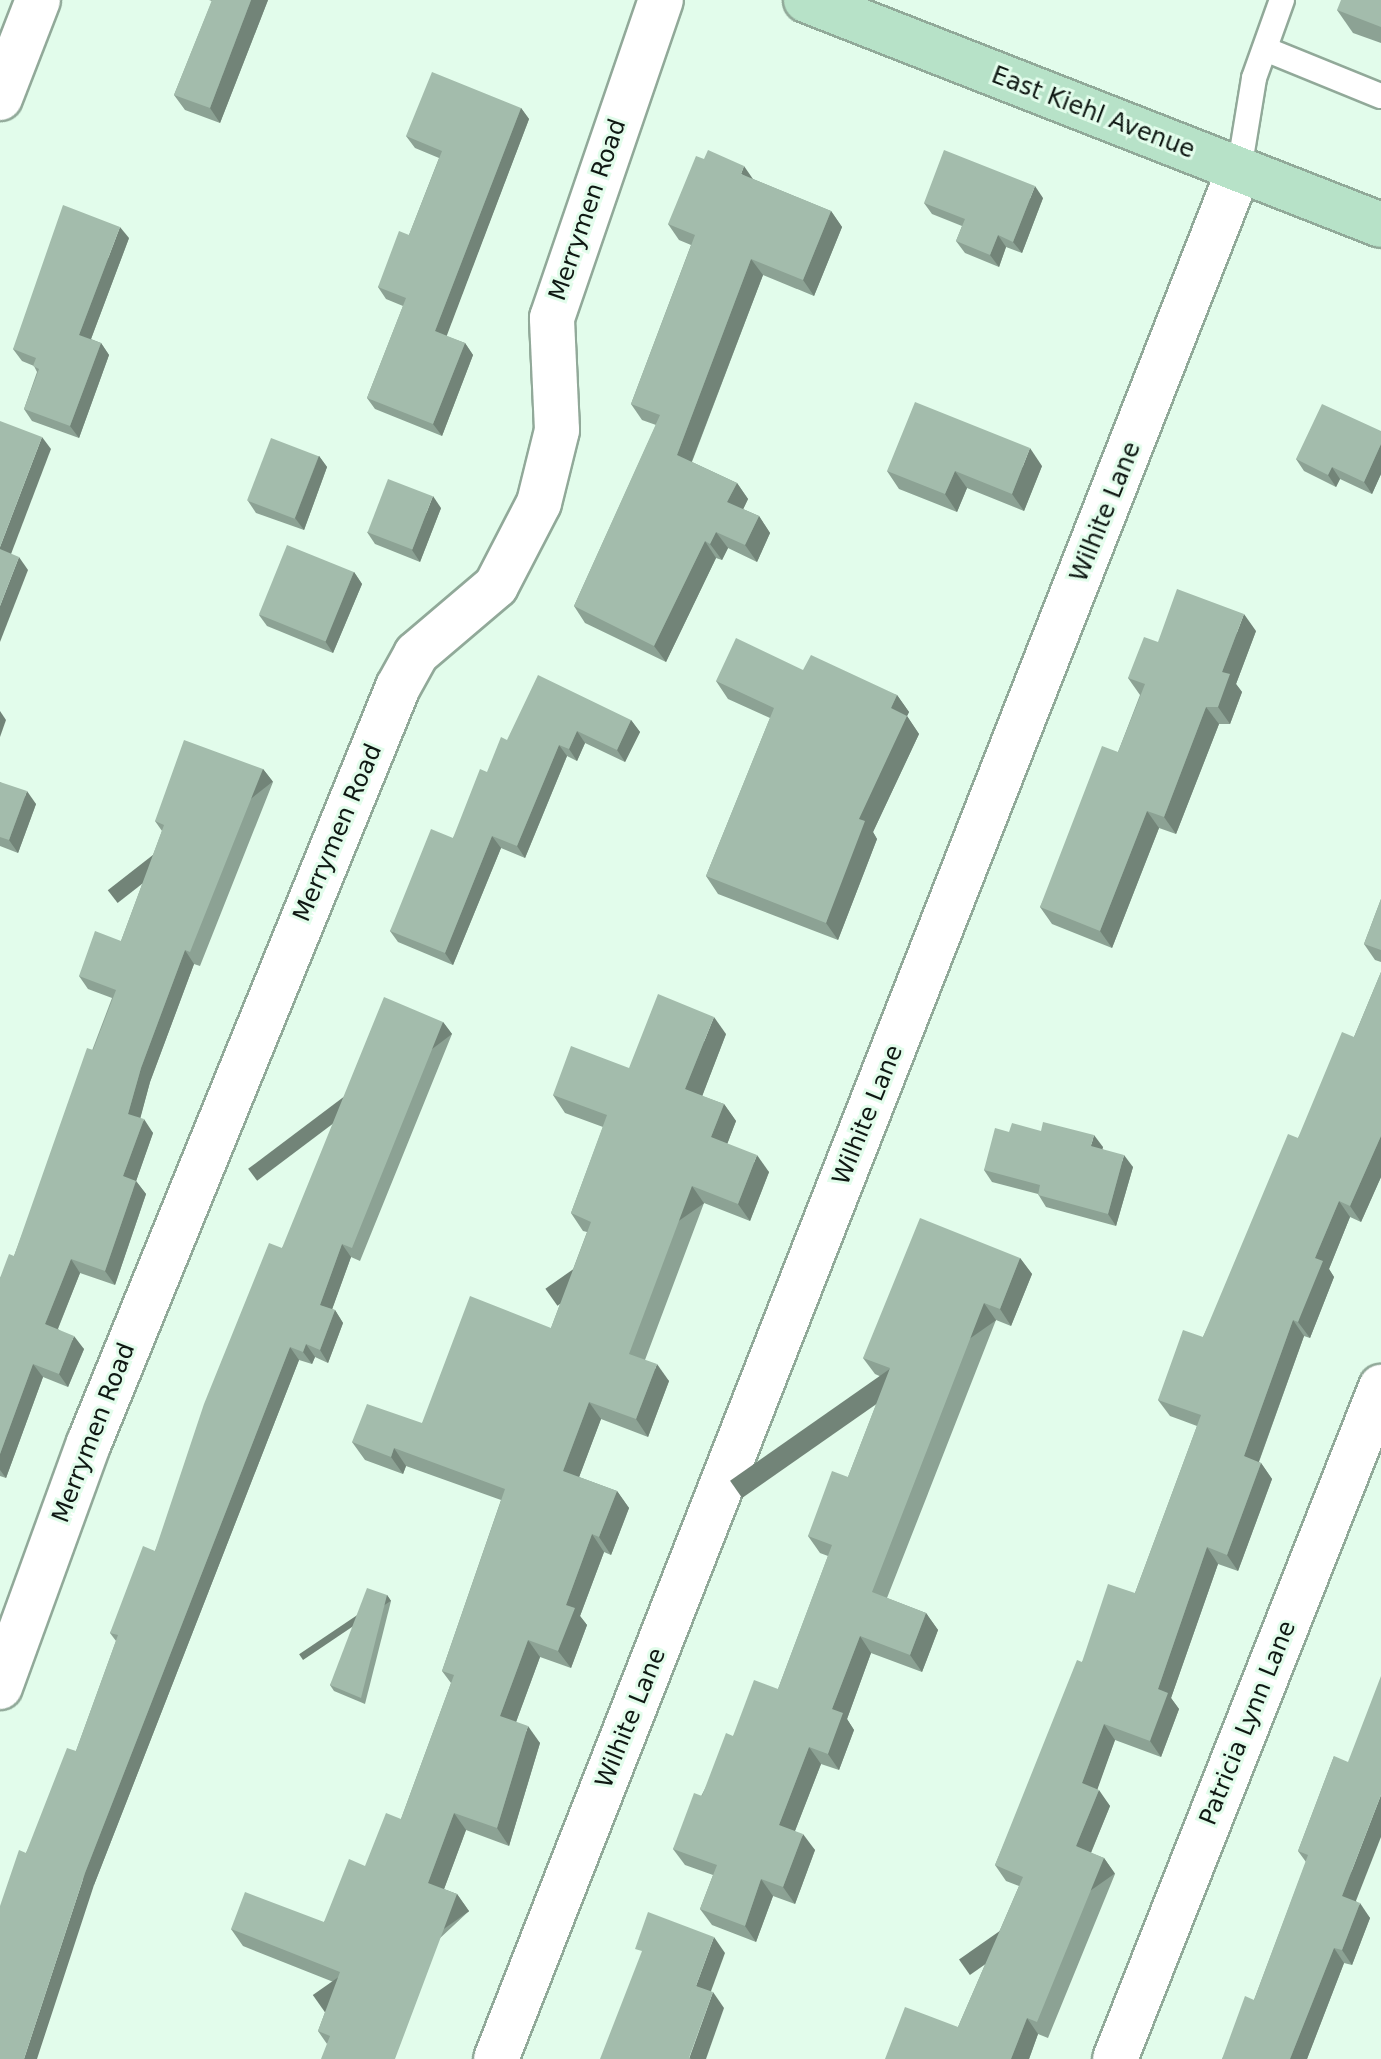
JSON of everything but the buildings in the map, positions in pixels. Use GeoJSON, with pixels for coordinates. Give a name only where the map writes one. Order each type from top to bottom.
{"type":"FeatureCollection","features":[{"type":"Feature","properties":{"kind":"main road","name":"East Kiehl Avenue"},"geometry":{"type":"LineString","coordinates":[[806,0],[1381,225]]}},
{"type":"Feature","properties":{"kind":"street","name":"Merrymen Road"},"geometry":{"type":"LineString","coordinates":[[0,1687],[89,1443],[398,687],[416,654],[496,586],[539,503],[557,430],[552,318],[661,0]]}},
{"type":"Feature","properties":{"kind":"street"},"geometry":{"type":"LineString","coordinates":[[0,98],[29,3]]}},
{"type":"Feature","properties":{"kind":"street","name":"Wilhite Lane"},"geometry":{"type":"LineString","coordinates":[[496,2059],[1239,170]]}},
{"type":"Feature","properties":{"kind":"street","name":"Patricia Lynn Lane"},"geometry":{"type":"LineString","coordinates":[[1115,2059],[1381,1387]]}},
{"type":"Feature","properties":{"kind":"lane"},"geometry":{"type":"LineString","coordinates":[[1239,170],[1254,78],[1282,0]]}},
{"type":"Feature","properties":{"kind":"lane"},"geometry":{"type":"LineString","coordinates":[[1265,49],[1381,96]]}}]}
